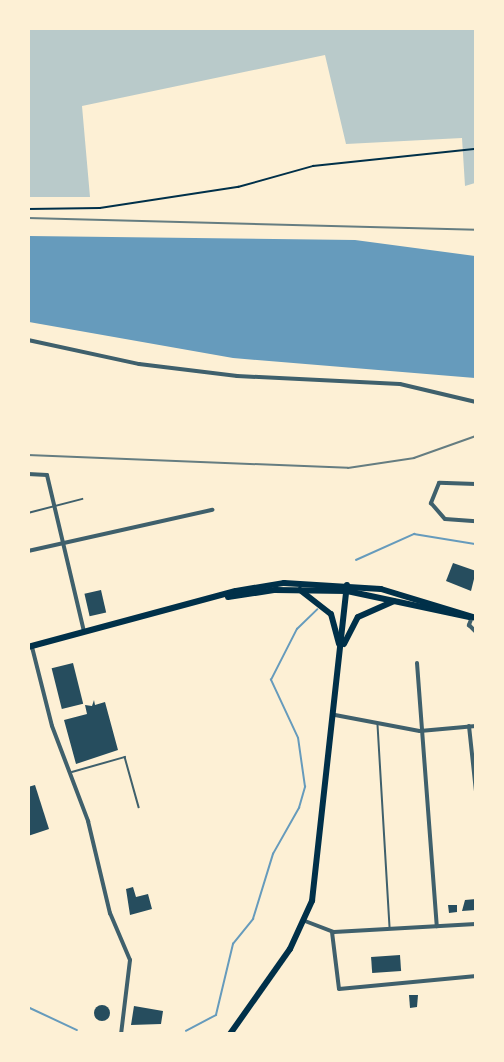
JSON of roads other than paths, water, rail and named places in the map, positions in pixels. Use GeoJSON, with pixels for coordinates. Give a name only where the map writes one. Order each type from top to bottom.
{"type":"FeatureCollection","features":[{"type":"Feature","properties":{"kind":"main road"},"geometry":{"type":"LineString","coordinates":[[30,647],[268,585],[347,588],[413,596],[474,618]]}},
{"type":"Feature","properties":{"kind":"main road"},"geometry":{"type":"LineString","coordinates":[[213,599],[297,589],[347,588],[474,618]]}},
{"type":"Feature","properties":{"kind":"main road"},"geometry":{"type":"LineString","coordinates":[[230,1034],[305,921],[317,880],[347,588]]}},
{"type":"Feature","properties":{"kind":"main road"},"geometry":{"type":"LineString","coordinates":[[297,589],[314,596],[331,614],[341,650]]}},
{"type":"Feature","properties":{"kind":"main road"},"geometry":{"type":"LineString","coordinates":[[341,650],[358,617],[398,600]]}},
{"type":"Feature","properties":{"kind":"street"},"geometry":{"type":"LineString","coordinates":[[28,340],[139,364],[237,376],[400,384],[476,402]]}},
{"type":"Feature","properties":{"kind":"street"},"geometry":{"type":"LineString","coordinates":[[28,474],[47,475],[84,634]]}},
{"type":"Feature","properties":{"kind":"street"},"geometry":{"type":"LineString","coordinates":[[476,484],[439,483],[431,503],[445,519],[476,521]]}},
{"type":"Feature","properties":{"kind":"street"},"geometry":{"type":"LineString","coordinates":[[28,551],[212,510]]}},
{"type":"Feature","properties":{"kind":"street"},"geometry":{"type":"LineString","coordinates":[[474,618],[470,626],[476,632]]}},
{"type":"Feature","properties":{"kind":"street"},"geometry":{"type":"LineString","coordinates":[[30,647],[52,726],[71,772],[110,913],[130,960],[121,1034]]}},
{"type":"Feature","properties":{"kind":"street"},"geometry":{"type":"LineString","coordinates":[[417,663],[420,731],[437,926]]}},
{"type":"Feature","properties":{"kind":"street"},"geometry":{"type":"LineString","coordinates":[[334,714],[420,731],[476,726]]}},
{"type":"Feature","properties":{"kind":"street"},"geometry":{"type":"LineString","coordinates":[[469,726],[476,792]]}},
{"type":"Feature","properties":{"kind":"street"},"geometry":{"type":"LineString","coordinates":[[305,921],[332,932],[476,924]]}},
{"type":"Feature","properties":{"kind":"street"},"geometry":{"type":"LineString","coordinates":[[332,932],[339,989],[476,976]]}},
{"type":"Feature","properties":{"kind":"lane"},"geometry":{"type":"LineString","coordinates":[[28,513],[82,499]]}},
{"type":"Feature","properties":{"kind":"lane"},"geometry":{"type":"LineString","coordinates":[[378,723],[390,928]]}},
{"type":"Feature","properties":{"kind":"lane"},"geometry":{"type":"LineString","coordinates":[[71,772],[125,757],[139,807]]}},
{"type":"Feature","properties":{"kind":"water"},"geometry":{"type":"Polygon","coordinates":[[[29,236],[355,240],[475,256],[475,378],[233,358],[29,322],[29,236]]]}},
{"type":"Feature","properties":{"kind":"waterway"},"geometry":{"type":"LineString","coordinates":[[356,560],[414,534],[476,544]]}},
{"type":"Feature","properties":{"kind":"waterway"},"geometry":{"type":"LineString","coordinates":[[186,1031],[216,1015],[233,944],[253,919],[273,854],[299,808],[305,787],[298,738],[271,680],[297,629],[317,610]]}},
{"type":"Feature","properties":{"kind":"waterway"},"geometry":{"type":"LineString","coordinates":[[28,1007],[77,1030]]}},
{"type":"Feature","properties":{"kind":"railway"},"geometry":{"type":"LineString","coordinates":[[28,218],[476,230]]}},
{"type":"Feature","properties":{"kind":"railway"},"geometry":{"type":"LineString","coordinates":[[28,455],[348,468],[414,458],[476,436]]}}]}
